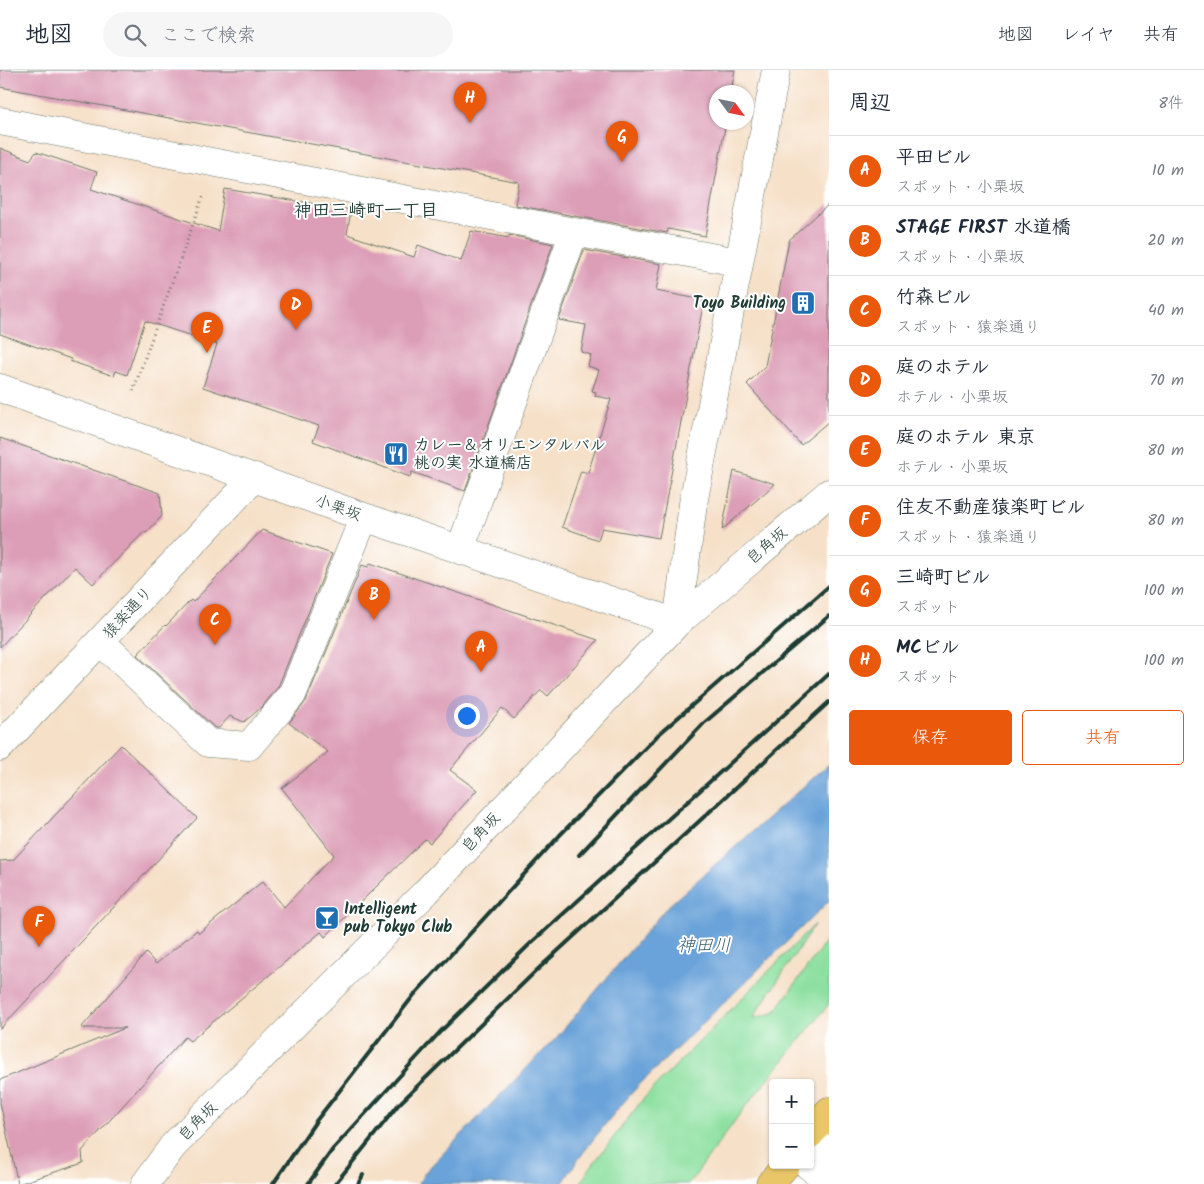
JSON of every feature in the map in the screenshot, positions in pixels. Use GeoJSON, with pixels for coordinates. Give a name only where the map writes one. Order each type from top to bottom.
{"type":"FeatureCollection","features":[{"type":"Feature","properties":{"kind":"main road"},"geometry":{"type":"LineString","coordinates":[[814,1131],[829,1111]]}},
{"type":"Feature","properties":{"kind":"main road"},"geometry":{"type":"LineString","coordinates":[[770,1184],[783,1169]]}},
{"type":"Feature","properties":{"kind":"street"},"geometry":{"type":"LineString","coordinates":[[677,624],[693,504],[776,70]]}},
{"type":"Feature","properties":{"kind":"street"},"geometry":{"type":"LineString","coordinates":[[0,121],[738,262]]}},
{"type":"Feature","properties":{"kind":"street"},"geometry":{"type":"LineString","coordinates":[[460,550],[574,232]]}},
{"type":"Feature","properties":{"kind":"street","name":"小栗坂"},"geometry":{"type":"LineString","coordinates":[[0,388],[364,517],[677,624]]}},
{"type":"Feature","properties":{"kind":"street","name":"猿楽通り"},"geometry":{"type":"LineString","coordinates":[[0,747],[255,477]]}},
{"type":"Feature","properties":{"kind":"street","name":"皀角坂"},"geometry":{"type":"LineString","coordinates":[[146,1184],[173,1146],[427,891],[677,624],[829,493]]}},
{"type":"Feature","properties":{"kind":"street"},"geometry":{"type":"LineString","coordinates":[[101,642],[208,743],[249,746],[292,695],[364,517]]}},
{"type":"Feature","properties":{"kind":"street"},"geometry":{"type":"LineString","coordinates":[[814,1139],[829,1152]]}},
{"type":"Feature","properties":{"kind":"street"},"geometry":{"type":"LineString","coordinates":[[813,1169],[829,1182]]}},
{"type":"Feature","properties":{"kind":"path"},"geometry":{"type":"LineString","coordinates":[[133,391],[214,162]]}},
{"type":"Feature","properties":{"kind":"green space"},"geometry":{"type":"Polygon","coordinates":[[[815,924],[753,1018],[774,1013],[829,937],[829,1004],[742,1111],[689,1184],[580,1184],[643,1099],[815,924]]]}},
{"type":"Feature","properties":{"kind":"water","name":"神田川"},"geometry":{"type":"Polygon","coordinates":[[[829,764],[829,901],[639,1085],[598,1133],[562,1184],[418,1184],[426,1171],[557,1037],[666,908],[829,764]]]}},
{"type":"Feature","properties":{"kind":"building"},"geometry":{"type":"Polygon","coordinates":[[[0,70],[735,70],[732,85],[709,85],[709,130],[725,130],[705,236],[668,229],[667,233],[515,205],[519,182],[0,87],[0,70]]]}},
{"type":"Feature","properties":{"kind":"building"},"geometry":{"type":"Polygon","coordinates":[[[0,148],[30,160],[36,152],[97,172],[91,189],[218,231],[225,189],[351,210],[347,234],[414,257],[418,245],[461,261],[471,231],[509,238],[509,235],[553,244],[465,491],[412,472],[410,477],[313,441],[319,426],[203,387],[217,344],[145,321],[127,375],[116,371],[114,376],[0,334],[0,148]]]}},
{"type":"Feature","properties":{"kind":"building","name":"Toyo Building"},"geometry":{"type":"Polygon","coordinates":[[[829,204],[829,421],[801,445],[747,384],[765,366],[789,240],[829,204]]]}},
{"type":"Feature","properties":{"kind":"building"},"geometry":{"type":"Polygon","coordinates":[[[584,250],[661,264],[656,291],[704,300],[659,538],[602,528],[598,540],[562,527],[581,471],[588,473],[611,399],[595,396],[596,392],[592,391],[599,370],[588,366],[591,355],[581,352],[586,325],[559,320],[584,250]]]}},
{"type":"Feature","properties":{"kind":"building"},"geometry":{"type":"Polygon","coordinates":[[[0,438],[160,493],[162,516],[93,584],[75,567],[0,647],[0,438]]]}},
{"type":"Feature","properties":{"kind":"building"},"geometry":{"type":"Polygon","coordinates":[[[734,471],[775,484],[722,530],[734,471]]]}},
{"type":"Feature","properties":{"kind":"building"},"geometry":{"type":"Polygon","coordinates":[[[262,530],[332,554],[278,687],[263,706],[244,722],[230,716],[219,728],[215,728],[137,655],[191,600],[193,602],[262,530]]]}},
{"type":"Feature","properties":{"kind":"building"},"geometry":{"type":"Polygon","coordinates":[[[370,563],[598,640],[548,696],[541,690],[514,719],[502,708],[450,770],[477,790],[430,843],[425,839],[325,937],[321,932],[190,1041],[185,1037],[82,1151],[83,1163],[18,1184],[0,1103],[0,1080],[125,1028],[81,1028],[146,953],[156,964],[197,930],[199,933],[263,881],[284,907],[334,855],[282,788],[328,752],[289,723],[306,701],[362,565],[368,567],[370,563]]]}},
{"type":"Feature","properties":{"kind":"building"},"geometry":{"type":"Polygon","coordinates":[[[121,745],[197,818],[0,1029],[0,861],[13,860],[121,745]]]}},
{"type":"Feature","properties":{"kind":"railway"},"geometry":{"type":"LineString","coordinates":[[273,1184],[316,1121],[414,995],[560,835],[658,735],[829,586]]}},
{"type":"Feature","properties":{"kind":"railway"},"geometry":{"type":"LineString","coordinates":[[579,855],[704,723],[829,616]]}},
{"type":"Feature","properties":{"kind":"railway"},"geometry":{"type":"LineString","coordinates":[[308,1184],[333,1149],[440,1032],[531,943],[829,674]]}},
{"type":"Feature","properties":{"kind":"railway"},"geometry":{"type":"LineString","coordinates":[[335,1184],[399,1104],[536,971],[829,702]]}},
{"type":"Feature","properties":{"kind":"railway"},"geometry":{"type":"LineString","coordinates":[[358,1184],[363,1175]]}},
{"type":"Feature","properties":{"kind":"place","name":"MCビル"},"geometry":{"type":"Point","coordinates":[470,123]}},
{"type":"Feature","properties":{"kind":"place","name":"三崎町ビル"},"geometry":{"type":"Point","coordinates":[622,162]}},
{"type":"Feature","properties":{"kind":"place","name":"Toyo Building"},"geometry":{"type":"Point","coordinates":[803,303]}},
{"type":"Feature","properties":{"kind":"place","name":"庭のホテル"},"geometry":{"type":"Point","coordinates":[296,330]}},
{"type":"Feature","properties":{"kind":"place","name":"庭のホテル 東京"},"geometry":{"type":"Point","coordinates":[207,353]}},
{"type":"Feature","properties":{"kind":"place","name":"カレー＆オリエンタルバル 桃の実 水道橋店"},"geometry":{"type":"Point","coordinates":[396,454]}},
{"type":"Feature","properties":{"kind":"place","name":"STAGE FIRST 水道橋"},"geometry":{"type":"Point","coordinates":[374,620]}},
{"type":"Feature","properties":{"kind":"place","name":"竹森ビル"},"geometry":{"type":"Point","coordinates":[215,645]}},
{"type":"Feature","properties":{"kind":"place","name":"平田ビル"},"geometry":{"type":"Point","coordinates":[481,672]}},
{"type":"Feature","properties":{"kind":"place","name":"Intelligent pub Tokyo Club"},"geometry":{"type":"Point","coordinates":[327,918]}},
{"type":"Feature","properties":{"kind":"place","name":"住友不動産猿楽町ビル"},"geometry":{"type":"Point","coordinates":[39,947]}},
{"type":"Feature","properties":{"kind":"district","name":"神田三崎町一丁目"},"geometry":{"type":"Point","coordinates":[366,211]}}]}
